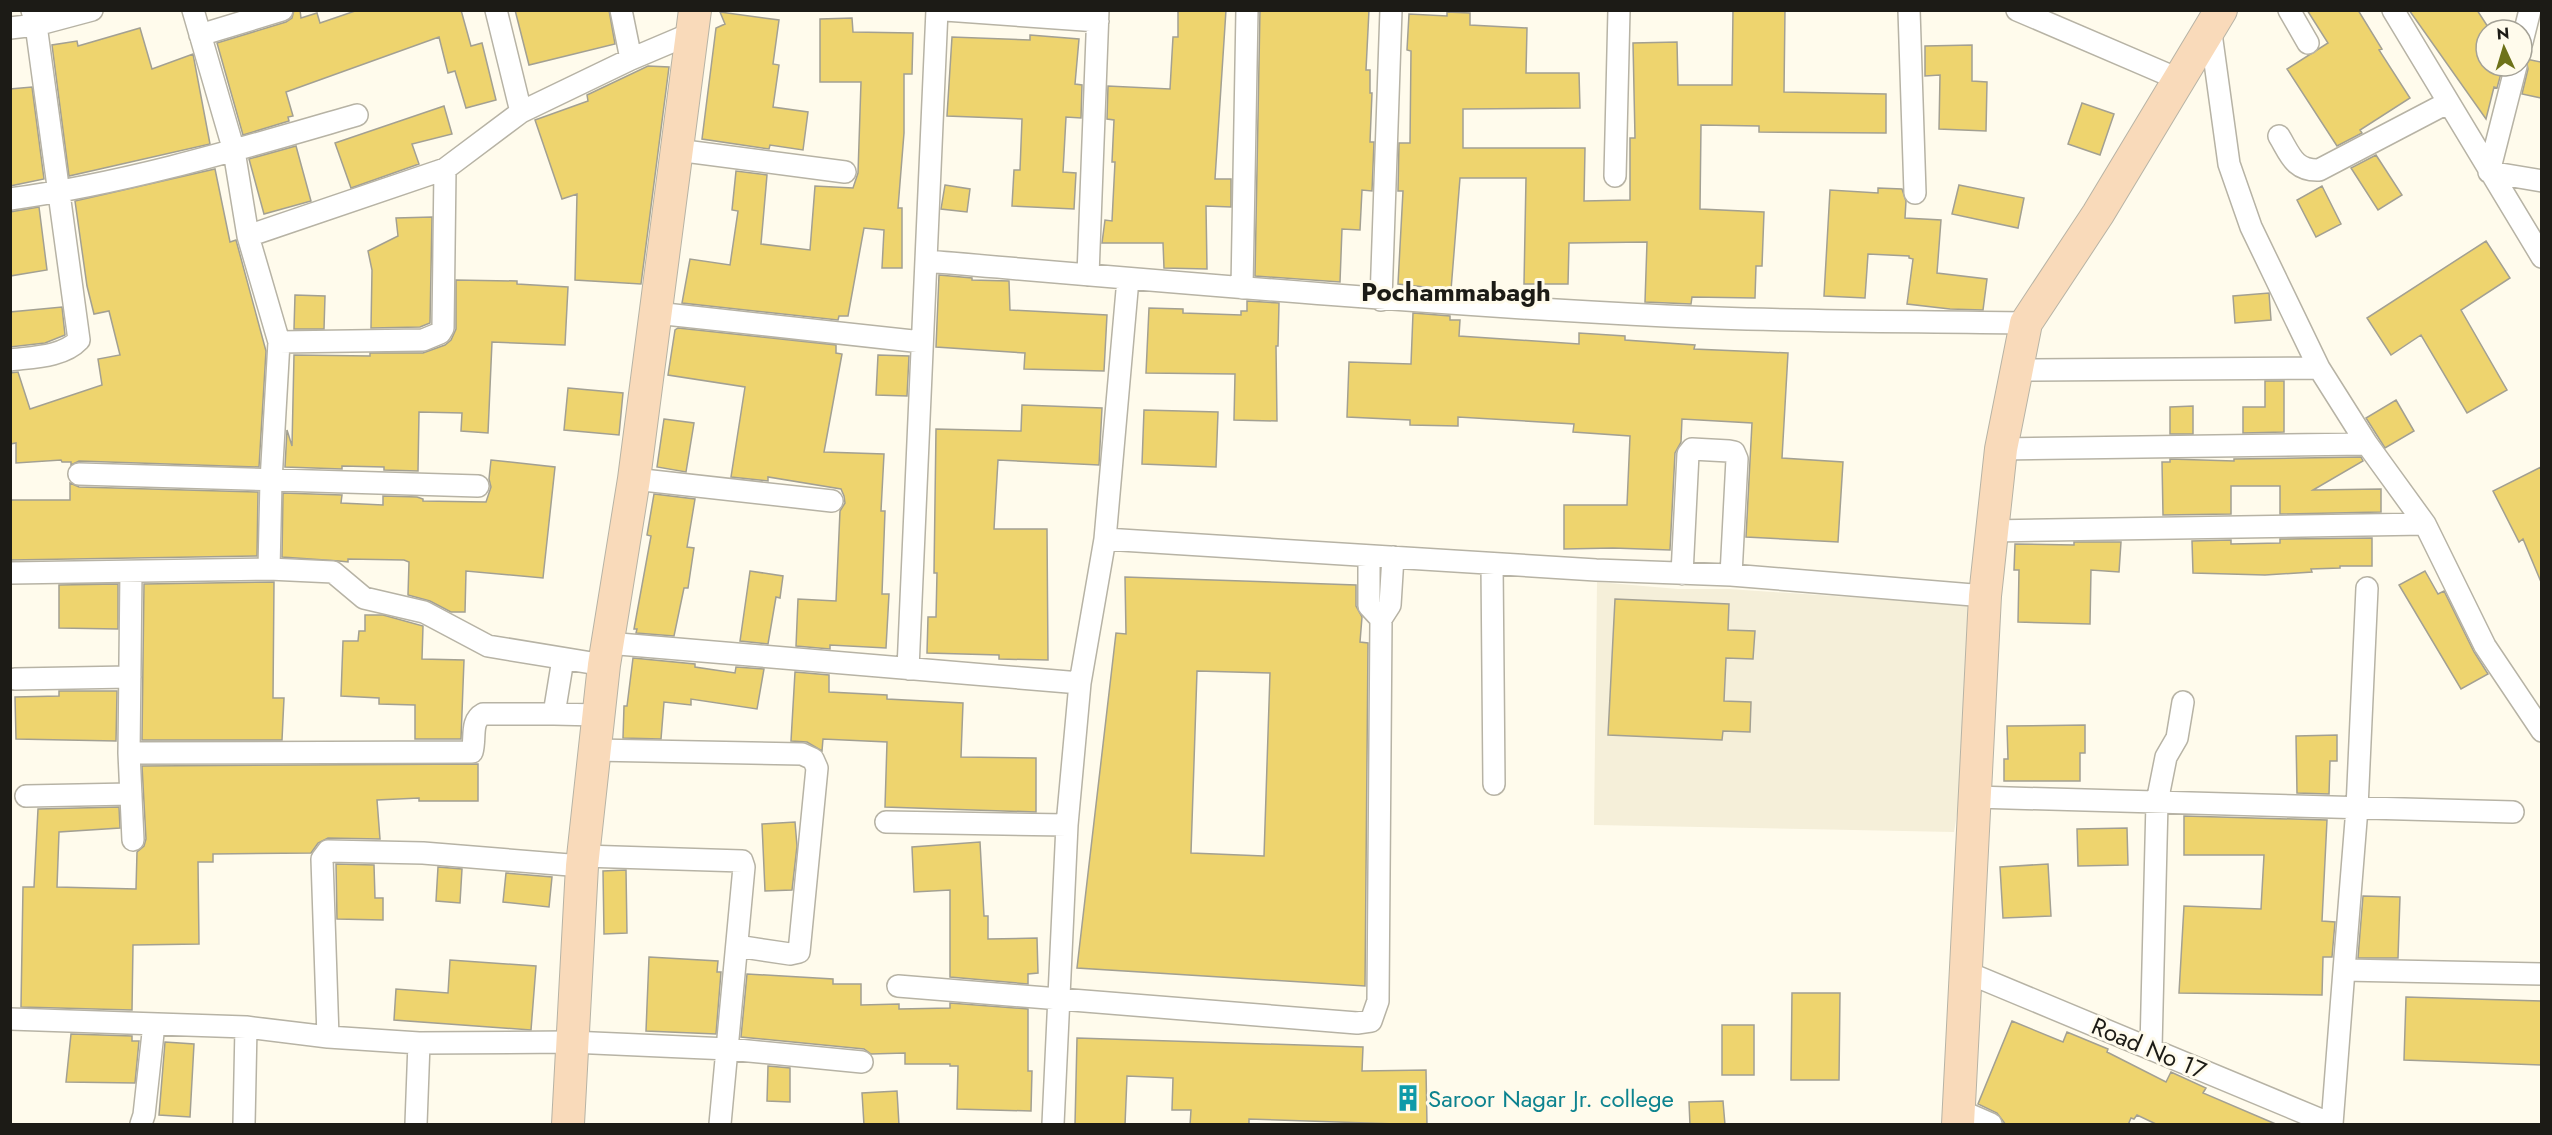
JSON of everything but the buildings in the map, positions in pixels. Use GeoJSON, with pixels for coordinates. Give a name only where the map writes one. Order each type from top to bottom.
{"type":"FeatureCollection","features":[{"type":"Feature","properties":{"kind":"street"},"geometry":{"type":"LineString","coordinates":[[10,28],[34,18],[92,10]]}},
{"type":"Feature","properties":{"kind":"street"},"geometry":{"type":"LineString","coordinates":[[193,10],[234,151],[248,236],[279,342],[271,481],[269,569]]}},
{"type":"Feature","properties":{"kind":"street"},"geometry":{"type":"LineString","coordinates":[[200,35],[282,10]]}},
{"type":"Feature","properties":{"kind":"street"},"geometry":{"type":"LineString","coordinates":[[496,10],[521,112]]}},
{"type":"Feature","properties":{"kind":"street"},"geometry":{"type":"LineString","coordinates":[[621,10],[631,59]]}},
{"type":"Feature","properties":{"kind":"street"},"geometry":{"type":"LineString","coordinates":[[908,669],[937,10]]}},
{"type":"Feature","properties":{"kind":"street"},"geometry":{"type":"LineString","coordinates":[[945,10],[1098,16],[1088,275]]}},
{"type":"Feature","properties":{"kind":"street"},"geometry":{"type":"LineString","coordinates":[[1242,288],[1247,10]]}},
{"type":"Feature","properties":{"kind":"street"},"geometry":{"type":"LineString","coordinates":[[1381,300],[1391,10]]}},
{"type":"Feature","properties":{"kind":"street"},"geometry":{"type":"LineString","coordinates":[[1615,176],[1619,10]]}},
{"type":"Feature","properties":{"kind":"street"},"geometry":{"type":"LineString","coordinates":[[1909,10],[1915,193]]}},
{"type":"Feature","properties":{"kind":"street"},"geometry":{"type":"LineString","coordinates":[[2017,10],[2178,79]]}},
{"type":"Feature","properties":{"kind":"street"},"geometry":{"type":"LineString","coordinates":[[2289,10],[2308,43]]}},
{"type":"Feature","properties":{"kind":"street"},"geometry":{"type":"LineString","coordinates":[[2393,10],[2541,257]]}},
{"type":"Feature","properties":{"kind":"street"},"geometry":{"type":"LineString","coordinates":[[10,360],[61,352],[72,347],[79,340],[34,18]]}},
{"type":"Feature","properties":{"kind":"street"},"geometry":{"type":"LineString","coordinates":[[1991,1125],[1958,1117],[1985,596],[2001,449],[2016,370],[2026,323],[2098,214],[2216,18]]}},
{"type":"Feature","properties":{"kind":"street"},"geometry":{"type":"LineString","coordinates":[[2216,18],[2229,164],[2251,227],[2319,368],[2367,444],[2425,524],[2485,646],[2541,731]]}},
{"type":"Feature","properties":{"kind":"street"},"geometry":{"type":"LineString","coordinates":[[248,236],[444,169],[521,112],[631,59],[693,22]]}},
{"type":"Feature","properties":{"kind":"street"},"geometry":{"type":"LineString","coordinates":[[568,1125],[582,861],[594,750],[605,654],[634,479],[693,22]]}},
{"type":"Feature","properties":{"kind":"street"},"geometry":{"type":"LineString","coordinates":[[2489,172],[2513,78]]}},
{"type":"Feature","properties":{"kind":"street"},"geometry":{"type":"LineString","coordinates":[[2279,136],[2298,167],[2319,170],[2447,103]]}},
{"type":"Feature","properties":{"kind":"street"},"geometry":{"type":"LineString","coordinates":[[10,200],[57,193],[234,151],[357,115]]}},
{"type":"Feature","properties":{"kind":"street"},"geometry":{"type":"LineString","coordinates":[[677,150],[845,172]]}},
{"type":"Feature","properties":{"kind":"street"},"geometry":{"type":"LineString","coordinates":[[279,342],[423,340],[440,333],[443,328],[444,169]]}},
{"type":"Feature","properties":{"kind":"street"},"geometry":{"type":"LineString","coordinates":[[2489,172],[2541,181]]}},
{"type":"Feature","properties":{"kind":"street"},"geometry":{"type":"LineString","coordinates":[[926,261],[1381,300],[1669,316],[2026,323]]}},
{"type":"Feature","properties":{"kind":"street"},"geometry":{"type":"LineString","coordinates":[[1053,1125],[1067,825],[1080,683],[1105,539],[1128,279]]}},
{"type":"Feature","properties":{"kind":"street"},"geometry":{"type":"LineString","coordinates":[[656,313],[922,342]]}},
{"type":"Feature","properties":{"kind":"street"},"geometry":{"type":"LineString","coordinates":[[2016,370],[2319,368]]}},
{"type":"Feature","properties":{"kind":"street"},"geometry":{"type":"LineString","coordinates":[[2001,449],[2367,444]]}},
{"type":"Feature","properties":{"kind":"street"},"geometry":{"type":"LineString","coordinates":[[1682,574],[1688,454],[1692,449],[1698,449],[1734,452],[1737,459],[1731,575]]}},
{"type":"Feature","properties":{"kind":"street"},"geometry":{"type":"LineString","coordinates":[[79,474],[478,486]]}},
{"type":"Feature","properties":{"kind":"street"},"geometry":{"type":"LineString","coordinates":[[634,479],[832,501]]}},
{"type":"Feature","properties":{"kind":"street"},"geometry":{"type":"LineString","coordinates":[[1991,531],[2425,524]]}},
{"type":"Feature","properties":{"kind":"street"},"geometry":{"type":"LineString","coordinates":[[1105,539],[1492,564],[1731,575],[1985,596]]}},
{"type":"Feature","properties":{"kind":"street"},"geometry":{"type":"LineString","coordinates":[[1369,556],[1369,606],[1381,619]]}},
{"type":"Feature","properties":{"kind":"street"},"geometry":{"type":"LineString","coordinates":[[898,986],[1357,1023],[1371,1021],[1378,1001],[1381,619],[1390,605],[1393,557]]}},
{"type":"Feature","properties":{"kind":"street"},"geometry":{"type":"LineString","coordinates":[[1492,564],[1494,784]]}},
{"type":"Feature","properties":{"kind":"street"},"geometry":{"type":"LineString","coordinates":[[10,573],[269,569],[333,572],[364,598],[424,612],[488,646],[563,659],[605,654],[908,669],[1080,683]]}},
{"type":"Feature","properties":{"kind":"street"},"geometry":{"type":"LineString","coordinates":[[131,572],[129,753],[133,840]]}},
{"type":"Feature","properties":{"kind":"street"},"geometry":{"type":"LineString","coordinates":[[2331,1125],[2357,808],[2367,588]]}},
{"type":"Feature","properties":{"kind":"street"},"geometry":{"type":"LineString","coordinates":[[554,714],[563,659]]}},
{"type":"Feature","properties":{"kind":"street"},"geometry":{"type":"LineString","coordinates":[[15,679],[130,677]]}},
{"type":"Feature","properties":{"kind":"street"},"geometry":{"type":"LineString","coordinates":[[2151,1048],[2157,802],[2166,757],[2177,738],[2183,702]]}},
{"type":"Feature","properties":{"kind":"street"},"geometry":{"type":"LineString","coordinates":[[129,753],[461,754],[472,752],[475,723],[477,717],[483,714],[598,715]]}},
{"type":"Feature","properties":{"kind":"street"},"geometry":{"type":"LineString","coordinates":[[594,750],[802,754],[813,759],[817,768],[799,952],[790,954],[737,946]]}},
{"type":"Feature","properties":{"kind":"street"},"geometry":{"type":"LineString","coordinates":[[26,796],[131,794]]}},
{"type":"Feature","properties":{"kind":"street"},"geometry":{"type":"LineString","coordinates":[[1975,797],[2513,812]]}},
{"type":"Feature","properties":{"kind":"street"},"geometry":{"type":"LineString","coordinates":[[886,822],[1067,825]]}},
{"type":"Feature","properties":{"kind":"street"},"geometry":{"type":"LineString","coordinates":[[328,1037],[322,859],[328,851],[582,861],[742,861],[744,867],[720,1125]]}},
{"type":"Feature","properties":{"kind":"street"},"geometry":{"type":"LineString","coordinates":[[2344,970],[2541,974]]}},
{"type":"Feature","properties":{"kind":"street","name":"Road No 17"},"geometry":{"type":"LineString","coordinates":[[1966,972],[2331,1125]]}},
{"type":"Feature","properties":{"kind":"street"},"geometry":{"type":"LineString","coordinates":[[10,1019],[246,1027],[328,1037],[419,1043],[571,1042],[728,1049],[862,1062]]}},
{"type":"Feature","properties":{"kind":"street"},"geometry":{"type":"LineString","coordinates":[[141,1125],[154,1024]]}},
{"type":"Feature","properties":{"kind":"street"},"geometry":{"type":"LineString","coordinates":[[244,1125],[246,1027]]}},
{"type":"Feature","properties":{"kind":"street"},"geometry":{"type":"LineString","coordinates":[[416,1125],[419,1043]]}},
{"type":"Feature","properties":{"kind":"shaded area"},"geometry":{"type":"Polygon","coordinates":[[[1597,582],[1678,589],[1729,589],[1967,605],[1971,650],[1963,778],[1954,832],[1594,825],[1597,582]]]}},
{"type":"Feature","properties":{"kind":"place","name":"Saroor Nagar Jr. college"},"geometry":{"type":"Point","coordinates":[1408,1098]}},
{"type":"Feature","properties":{"kind":"district","name":"Pochammabagh"},"geometry":{"type":"Point","coordinates":[1456,292]}}]}
